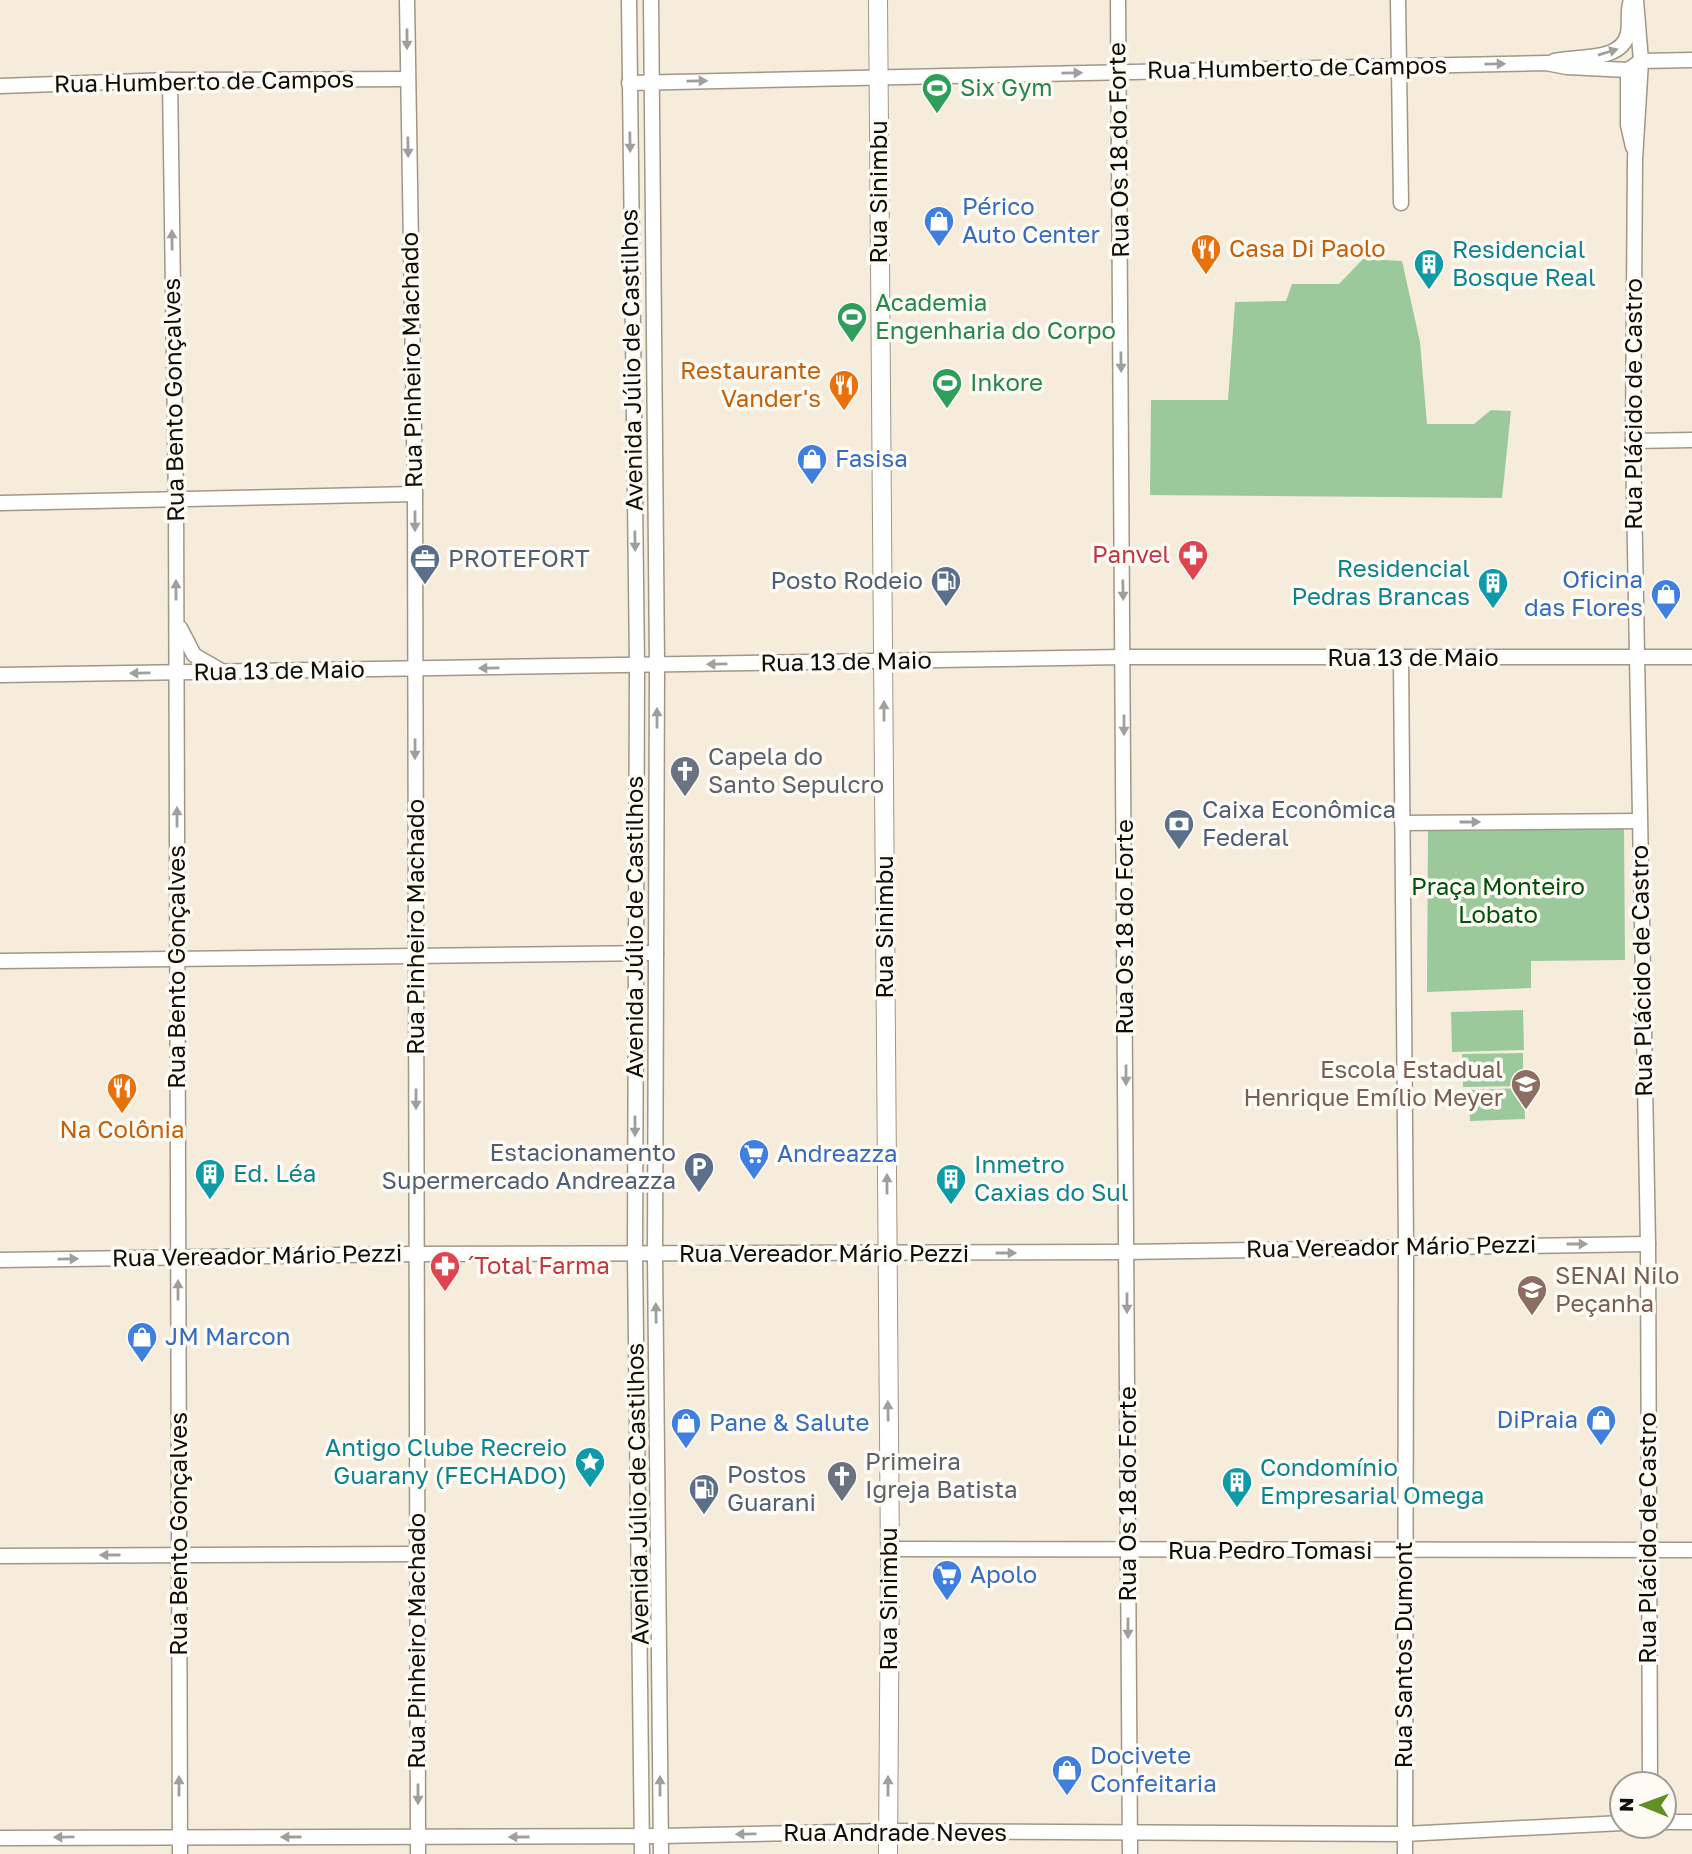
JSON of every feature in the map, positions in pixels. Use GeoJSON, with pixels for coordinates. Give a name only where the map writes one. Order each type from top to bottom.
{"type":"FeatureCollection","features":[{"type":"Feature","properties":{"kind":"main road","name":"Rua Sinimbu"},"geometry":{"type":"LineString","coordinates":[[878,0],[890,1549],[888,1854]]}},
{"type":"Feature","properties":{"kind":"street","name":"Rua Pinheiro Machado"},"geometry":{"type":"LineString","coordinates":[[407,0],[415,494],[418,1854]]}},
{"type":"Feature","properties":{"kind":"street","name":"Avenida Júlio de Castilhos"},"geometry":{"type":"LineString","coordinates":[[629,0],[637,665],[635,1255],[642,1854]]}},
{"type":"Feature","properties":{"kind":"street","name":"Avenida Júlio de Castilhos"},"geometry":{"type":"LineString","coordinates":[[651,0],[657,665],[655,1256],[661,1854]]}},
{"type":"Feature","properties":{"kind":"street","name":"Rua Os 18 do Forte"},"geometry":{"type":"LineString","coordinates":[[1118,0],[1130,1854]]}},
{"type":"Feature","properties":{"kind":"street"},"geometry":{"type":"LineString","coordinates":[[1398,0],[1401,204]]}},
{"type":"Feature","properties":{"kind":"street","name":"Rua Humberto de Campos"},"geometry":{"type":"LineString","coordinates":[[629,83],[1546,63],[1617,50],[1628,33],[1630,0]]}},
{"type":"Feature","properties":{"kind":"street","name":"Rua Plácido de Castro"},"geometry":{"type":"LineString","coordinates":[[1636,0],[1641,61],[1635,159],[1633,441],[1648,1244],[1650,1770]]}},
{"type":"Feature","properties":{"kind":"street"},"geometry":{"type":"LineString","coordinates":[[1628,70],[1641,61],[1692,60]]}},
{"type":"Feature","properties":{"kind":"street","name":"Rua Humberto de Campos"},"geometry":{"type":"LineString","coordinates":[[1546,63],[1567,67],[1628,70]]}},
{"type":"Feature","properties":{"kind":"street","name":"Rua Plácido de Castro"},"geometry":{"type":"LineString","coordinates":[[1628,70],[1628,125],[1635,159]]}},
{"type":"Feature","properties":{"kind":"street","name":"Rua Humberto de Campos"},"geometry":{"type":"LineString","coordinates":[[0,86],[170,80],[407,79]]}},
{"type":"Feature","properties":{"kind":"street","name":"Rua Bento Gonçalves"},"geometry":{"type":"LineString","coordinates":[[170,80],[177,618],[180,1854]]}},
{"type":"Feature","properties":{"kind":"street"},"geometry":{"type":"LineString","coordinates":[[1633,441],[1692,440]]}},
{"type":"Feature","properties":{"kind":"street"},"geometry":{"type":"LineString","coordinates":[[0,503],[415,494]]}},
{"type":"Feature","properties":{"kind":"street"},"geometry":{"type":"LineString","coordinates":[[177,618],[185,641],[194,655],[224,672]]}},
{"type":"Feature","properties":{"kind":"street","name":"Rua 13 de Maio"},"geometry":{"type":"LineString","coordinates":[[0,675],[1124,657],[1692,657]]}},
{"type":"Feature","properties":{"kind":"street","name":"Rua Santos Dumont"},"geometry":{"type":"LineString","coordinates":[[1401,658],[1406,1246],[1403,1552],[1405,1854]]}},
{"type":"Feature","properties":{"kind":"street"},"geometry":{"type":"LineString","coordinates":[[636,744],[657,743]]}},
{"type":"Feature","properties":{"kind":"street"},"geometry":{"type":"LineString","coordinates":[[636,812],[656,813]]}},
{"type":"Feature","properties":{"kind":"street"},"geometry":{"type":"LineString","coordinates":[[1402,823],[1639,821]]}},
{"type":"Feature","properties":{"kind":"street"},"geometry":{"type":"LineString","coordinates":[[635,873],[656,873]]}},
{"type":"Feature","properties":{"kind":"street"},"geometry":{"type":"LineString","coordinates":[[0,961],[656,953]]}},
{"type":"Feature","properties":{"kind":"street"},"geometry":{"type":"LineString","coordinates":[[635,1038],[656,1037]]}},
{"type":"Feature","properties":{"kind":"street"},"geometry":{"type":"LineString","coordinates":[[635,1101],[656,1101]]}},
{"type":"Feature","properties":{"kind":"street"},"geometry":{"type":"LineString","coordinates":[[635,1169],[655,1169]]}},
{"type":"Feature","properties":{"kind":"street","name":"Rua Vereador Mário Pezzi"},"geometry":{"type":"LineString","coordinates":[[0,1260],[416,1254],[655,1256],[1126,1252],[1648,1244]]}},
{"type":"Feature","properties":{"kind":"street"},"geometry":{"type":"LineString","coordinates":[[636,1342],[656,1341]]}},
{"type":"Feature","properties":{"kind":"street"},"geometry":{"type":"LineString","coordinates":[[637,1413],[657,1412]]}},
{"type":"Feature","properties":{"kind":"street"},"geometry":{"type":"LineString","coordinates":[[638,1482],[657,1481]]}},
{"type":"Feature","properties":{"kind":"street","name":"Rua Pedro Tomasi"},"geometry":{"type":"LineString","coordinates":[[890,1549],[1403,1552],[1692,1550]]}},
{"type":"Feature","properties":{"kind":"street"},"geometry":{"type":"LineString","coordinates":[[639,1552],[658,1551]]}},
{"type":"Feature","properties":{"kind":"street"},"geometry":{"type":"LineString","coordinates":[[0,1556],[417,1554]]}},
{"type":"Feature","properties":{"kind":"street"},"geometry":{"type":"LineString","coordinates":[[639,1613],[659,1613]]}},
{"type":"Feature","properties":{"kind":"street"},"geometry":{"type":"LineString","coordinates":[[640,1680],[660,1680]]}},
{"type":"Feature","properties":{"kind":"street"},"geometry":{"type":"LineString","coordinates":[[641,1753],[660,1753]]}},
{"type":"Feature","properties":{"kind":"street","name":"Rua Andrade Neves"},"geometry":{"type":"LineString","coordinates":[[0,1838],[418,1838],[888,1831],[1404,1834],[1608,1824]]}},
{"type":"Feature","properties":{"kind":"green space"},"geometry":{"type":"Polygon","coordinates":[[[1363,259],[1402,261],[1420,342],[1427,424],[1474,424],[1491,410],[1511,411],[1502,498],[1150,495],[1151,400],[1228,400],[1235,302],[1286,301],[1292,284],[1339,284],[1363,259]]]}},
{"type":"Feature","properties":{"kind":"green space","name":"Praça Monteiro Lobato"},"geometry":{"type":"Polygon","coordinates":[[[1624,829],[1625,960],[1531,961],[1531,988],[1427,992],[1428,831],[1624,829]]]}},
{"type":"Feature","properties":{"kind":"green space"},"geometry":{"type":"Polygon","coordinates":[[[1523,1010],[1524,1050],[1452,1052],[1451,1012],[1523,1010]]]}},
{"type":"Feature","properties":{"kind":"green space"},"geometry":{"type":"Polygon","coordinates":[[[1523,1053],[1523,1086],[1463,1087],[1462,1054],[1523,1053]]]}},
{"type":"Feature","properties":{"kind":"green space"},"geometry":{"type":"Polygon","coordinates":[[[1524,1088],[1525,1119],[1470,1121],[1469,1090],[1524,1088]]]}},
{"type":"Feature","properties":{"kind":"place","name":"Six Gym"},"geometry":{"type":"Point","coordinates":[937,115]}},
{"type":"Feature","properties":{"kind":"place","name":"Périco Auto Center"},"geometry":{"type":"Point","coordinates":[939,248]}},
{"type":"Feature","properties":{"kind":"place","name":"Casa Di Paolo"},"geometry":{"type":"Point","coordinates":[1206,276]}},
{"type":"Feature","properties":{"kind":"place","name":"Residencial Bosque Real"},"geometry":{"type":"Point","coordinates":[1429,291]}},
{"type":"Feature","properties":{"kind":"place","name":"Academia Engenharia do Corpo"},"geometry":{"type":"Point","coordinates":[852,344]}},
{"type":"Feature","properties":{"kind":"place","name":"Inkore"},"geometry":{"type":"Point","coordinates":[947,410]}},
{"type":"Feature","properties":{"kind":"place","name":"Restaurante Vander's"},"geometry":{"type":"Point","coordinates":[844,412]}},
{"type":"Feature","properties":{"kind":"place","name":"Fasisa"},"geometry":{"type":"Point","coordinates":[812,486]}},
{"type":"Feature","properties":{"kind":"place","name":"Panvel"},"geometry":{"type":"Point","coordinates":[1193,582]}},
{"type":"Feature","properties":{"kind":"place","name":"PROTEFORT"},"geometry":{"type":"Point","coordinates":[425,586]}},
{"type":"Feature","properties":{"kind":"place","name":"Posto Rodeio"},"geometry":{"type":"Point","coordinates":[946,608]}},
{"type":"Feature","properties":{"kind":"place","name":"Residencial Pedras Brancas"},"geometry":{"type":"Point","coordinates":[1493,610]}},
{"type":"Feature","properties":{"kind":"place","name":"Oficina das Flores"},"geometry":{"type":"Point","coordinates":[1666,621]}},
{"type":"Feature","properties":{"kind":"place","name":"Capela do Santo Sepulcro"},"geometry":{"type":"Point","coordinates":[685,798]}},
{"type":"Feature","properties":{"kind":"place","name":"Caixa Econômica Federal"},"geometry":{"type":"Point","coordinates":[1179,851]}},
{"type":"Feature","properties":{"kind":"place","name":"Escola Estadual Henrique Emílio Meyer"},"geometry":{"type":"Point","coordinates":[1526,1111]}},
{"type":"Feature","properties":{"kind":"place","name":"Na Colônia"},"geometry":{"type":"Point","coordinates":[122,1115]}},
{"type":"Feature","properties":{"kind":"place","name":"Andreazza"},"geometry":{"type":"Point","coordinates":[754,1181]}},
{"type":"Feature","properties":{"kind":"place","name":"Estacionamento Supermercado Andreazza"},"geometry":{"type":"Point","coordinates":[699,1194]}},
{"type":"Feature","properties":{"kind":"place","name":"Ed. Léa"},"geometry":{"type":"Point","coordinates":[210,1201]}},
{"type":"Feature","properties":{"kind":"place","name":"Inmetro Caxias do Sul"},"geometry":{"type":"Point","coordinates":[951,1206]}},
{"type":"Feature","properties":{"kind":"place","name":"´Total Farma"},"geometry":{"type":"Point","coordinates":[445,1293]}},
{"type":"Feature","properties":{"kind":"place","name":"SENAI Nilo Peçanha"},"geometry":{"type":"Point","coordinates":[1532,1317]}},
{"type":"Feature","properties":{"kind":"place","name":"JM Marcon"},"geometry":{"type":"Point","coordinates":[142,1364]}},
{"type":"Feature","properties":{"kind":"place","name":"DiPraia"},"geometry":{"type":"Point","coordinates":[1601,1447]}},
{"type":"Feature","properties":{"kind":"place","name":"Pane & Salute"},"geometry":{"type":"Point","coordinates":[686,1450]}},
{"type":"Feature","properties":{"kind":"place","name":"Antigo Clube Recreio Guarany (FECHADO)"},"geometry":{"type":"Point","coordinates":[590,1489]}},
{"type":"Feature","properties":{"kind":"place","name":"Primeira Igreja Batista"},"geometry":{"type":"Point","coordinates":[842,1503]}},
{"type":"Feature","properties":{"kind":"place","name":"Condomínio Empresarial Omega"},"geometry":{"type":"Point","coordinates":[1237,1509]}},
{"type":"Feature","properties":{"kind":"place","name":"Postos Guarani"},"geometry":{"type":"Point","coordinates":[704,1516]}},
{"type":"Feature","properties":{"kind":"place","name":"Apolo"},"geometry":{"type":"Point","coordinates":[947,1602]}},
{"type":"Feature","properties":{"kind":"place","name":"Docivete Confeitaria"},"geometry":{"type":"Point","coordinates":[1067,1797]}}]}
